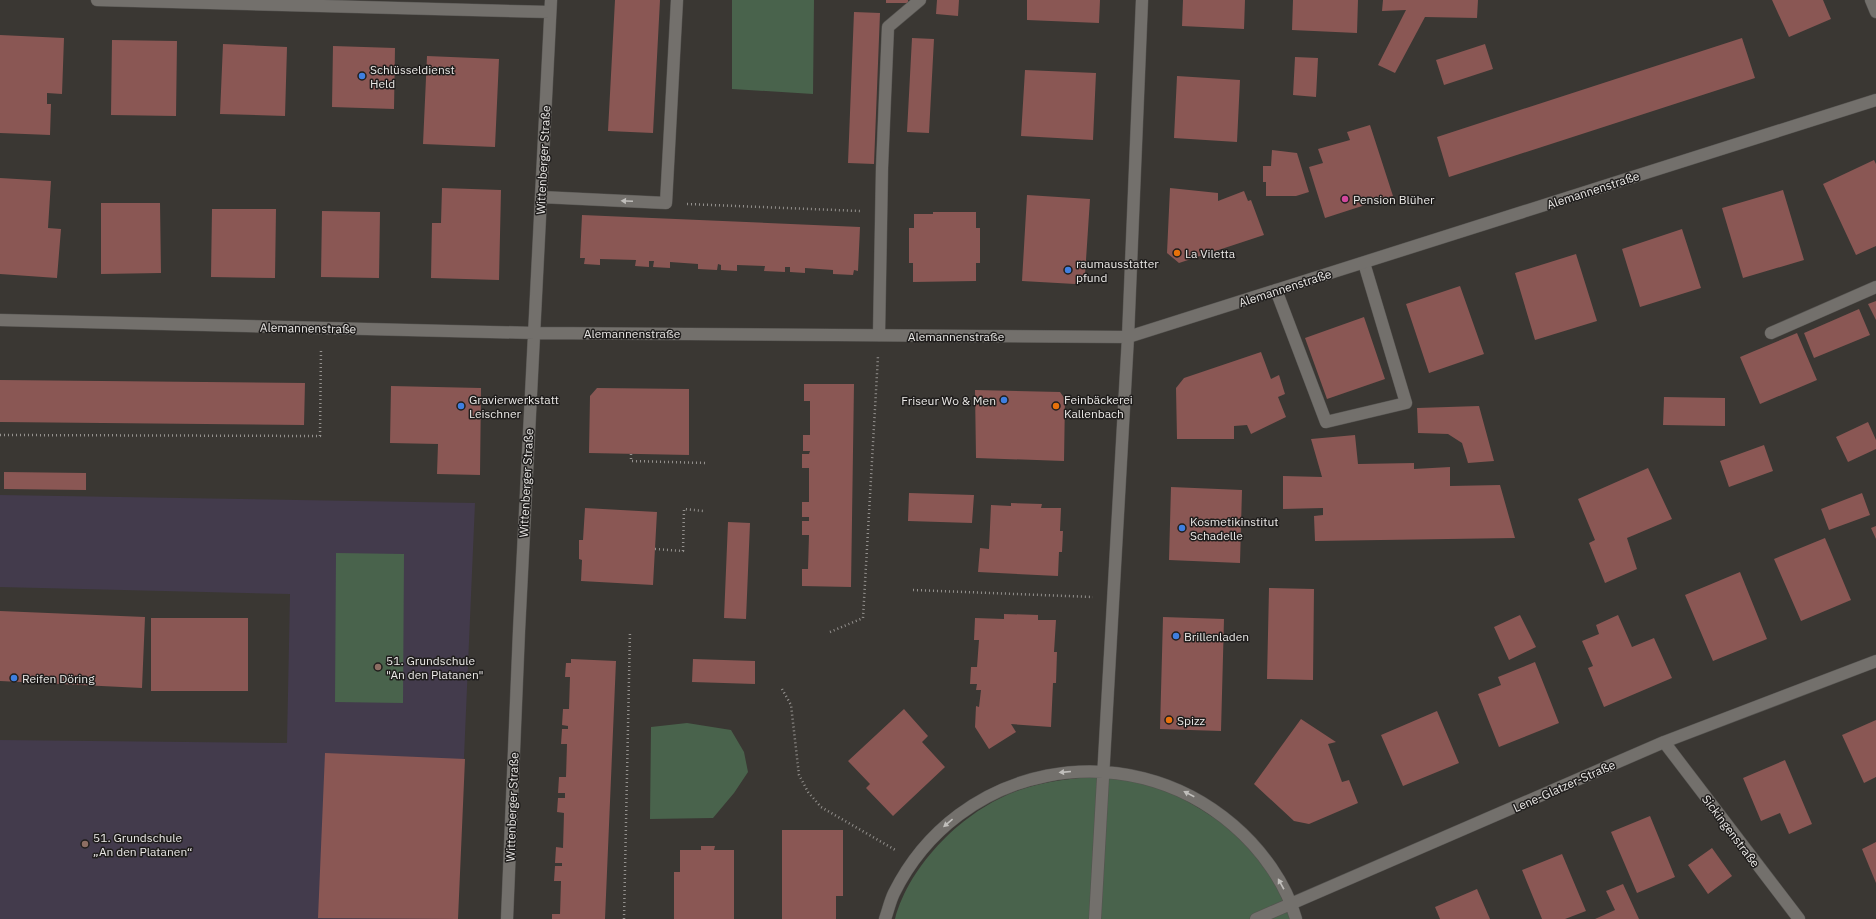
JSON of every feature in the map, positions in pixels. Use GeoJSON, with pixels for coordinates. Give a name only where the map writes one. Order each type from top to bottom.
{"type":"FeatureCollection","features":[{"type":"Feature","properties":{"kind":"street"},"geometry":{"type":"LineString","coordinates":[[97,0],[550,6]]}},
{"type":"Feature","properties":{"kind":"street"},"geometry":{"type":"LineString","coordinates":[[541,197],[666,203],[677,0]]}},
{"type":"Feature","properties":{"kind":"street"},"geometry":{"type":"LineString","coordinates":[[879,336],[881,211],[888,27],[920,0]]}},
{"type":"Feature","properties":{"kind":"street"},"geometry":{"type":"LineString","coordinates":[[1095,919],[1128,337],[1142,0]]}},
{"type":"Feature","properties":{"kind":"street"},"geometry":{"type":"LineString","coordinates":[[1871,0],[1876,12]]}},
{"type":"Feature","properties":{"kind":"street","name":"Wittenberger Straße"},"geometry":{"type":"LineString","coordinates":[[508,919],[519,631],[550,6]]}},
{"type":"Feature","properties":{"kind":"street","name":"Alemannenstraße"},"geometry":{"type":"LineString","coordinates":[[0,320],[534,333],[1128,337],[1876,100]]}},
{"type":"Feature","properties":{"kind":"street"},"geometry":{"type":"LineString","coordinates":[[1276,290],[1326,422],[1406,403],[1364,263]]}},
{"type":"Feature","properties":{"kind":"street"},"geometry":{"type":"LineString","coordinates":[[1771,332],[1876,287]]}},
{"type":"Feature","properties":{"kind":"street","name":"Lene-Glatzer-Straße"},"geometry":{"type":"LineString","coordinates":[[1256,919],[1664,742],[1876,661]]}},
{"type":"Feature","properties":{"kind":"street","name":"Sickingenstraße"},"geometry":{"type":"LineString","coordinates":[[1664,742],[1799,919]]}},
{"type":"Feature","properties":{"kind":"street"},"geometry":{"type":"LineString","coordinates":[[885,919],[894,894],[913,861],[946,825],[973,804],[1012,785],[1054,773],[1104,771],[1136,776],[1177,789],[1216,811],[1248,838],[1273,871],[1292,904],[1296,919]]}},
{"type":"Feature","properties":{"kind":"path"},"geometry":{"type":"LineString","coordinates":[[666,203],[881,211]]}},
{"type":"Feature","properties":{"kind":"path"},"geometry":{"type":"LineString","coordinates":[[0,435],[320,436],[321,328]]}},
{"type":"Feature","properties":{"kind":"path"},"geometry":{"type":"LineString","coordinates":[[830,632],[863,618],[879,336]]}},
{"type":"Feature","properties":{"kind":"path"},"geometry":{"type":"LineString","coordinates":[[631,454],[631,461],[706,463]]}},
{"type":"Feature","properties":{"kind":"path"},"geometry":{"type":"LineString","coordinates":[[655,549],[683,551],[684,509],[704,511]]}},
{"type":"Feature","properties":{"kind":"path"},"geometry":{"type":"LineString","coordinates":[[913,590],[1113,597]]}},
{"type":"Feature","properties":{"kind":"path"},"geometry":{"type":"LineString","coordinates":[[624,919],[630,631]]}},
{"type":"Feature","properties":{"kind":"path"},"geometry":{"type":"LineString","coordinates":[[782,689],[791,705],[799,775],[808,792],[821,806],[913,861]]}},
{"type":"Feature","properties":{"kind":"shaded area","name":"51. Grundschule \"An den Platanen\""},"geometry":{"type":"Polygon","coordinates":[[[0,495],[475,503],[457,919],[0,919],[0,740],[287,743],[290,594],[0,587],[0,495]]]}},
{"type":"Feature","properties":{"kind":"green space"},"geometry":{"type":"Polygon","coordinates":[[[732,0],[814,0],[813,94],[732,89],[732,0]]]}},
{"type":"Feature","properties":{"kind":"green space"},"geometry":{"type":"Polygon","coordinates":[[[336,553],[404,554],[403,703],[335,702],[336,553]]]}},
{"type":"Feature","properties":{"kind":"green space"},"geometry":{"type":"Polygon","coordinates":[[[687,723],[731,730],[744,752],[748,772],[734,793],[713,818],[650,819],[651,727],[687,723]]]}},
{"type":"Feature","properties":{"kind":"green space"},"geometry":{"type":"Polygon","coordinates":[[[1089,777],[1142,783],[1157,787],[1183,799],[1229,827],[1260,859],[1281,895],[1290,919],[895,919],[903,897],[929,856],[946,837],[965,820],[986,806],[1007,795],[1029,787],[1066,779],[1089,777]]]}},
{"type":"Feature","properties":{"kind":"building"},"geometry":{"type":"Polygon","coordinates":[[[615,0],[660,0],[653,133],[608,131],[615,0]]]}},
{"type":"Feature","properties":{"kind":"building"},"geometry":{"type":"Polygon","coordinates":[[[886,0],[908,0],[908,3],[886,3],[886,0]]]}},
{"type":"Feature","properties":{"kind":"building"},"geometry":{"type":"Polygon","coordinates":[[[937,0],[959,0],[958,16],[936,14],[937,0]]]}},
{"type":"Feature","properties":{"kind":"building"},"geometry":{"type":"Polygon","coordinates":[[[1027,0],[1100,0],[1099,23],[1027,20],[1027,0]]]}},
{"type":"Feature","properties":{"kind":"building"},"geometry":{"type":"Polygon","coordinates":[[[1183,0],[1245,0],[1244,29],[1182,26],[1183,0]]]}},
{"type":"Feature","properties":{"kind":"building"},"geometry":{"type":"Polygon","coordinates":[[[1293,0],[1358,0],[1357,33],[1292,30],[1293,0]]]}},
{"type":"Feature","properties":{"kind":"building"},"geometry":{"type":"Polygon","coordinates":[[[1383,0],[1478,0],[1477,18],[1425,17],[1395,73],[1378,65],[1406,10],[1382,11],[1383,0]]]}},
{"type":"Feature","properties":{"kind":"building"},"geometry":{"type":"Polygon","coordinates":[[[1772,0],[1823,0],[1831,19],[1789,37],[1772,0]]]}},
{"type":"Feature","properties":{"kind":"building"},"geometry":{"type":"Polygon","coordinates":[[[854,12],[880,13],[874,164],[848,163],[854,12]]]}},
{"type":"Feature","properties":{"kind":"building"},"geometry":{"type":"Polygon","coordinates":[[[0,35],[64,38],[62,94],[47,93],[47,104],[51,104],[50,135],[0,133],[0,35]]]}},
{"type":"Feature","properties":{"kind":"building"},"geometry":{"type":"Polygon","coordinates":[[[912,38],[934,39],[929,133],[907,132],[912,38]]]}},
{"type":"Feature","properties":{"kind":"building"},"geometry":{"type":"Polygon","coordinates":[[[1742,38],[1755,78],[1449,177],[1437,137],[1742,38]]]}},
{"type":"Feature","properties":{"kind":"building"},"geometry":{"type":"Polygon","coordinates":[[[112,40],[177,41],[176,116],[111,115],[112,40]]]}},
{"type":"Feature","properties":{"kind":"building"},"geometry":{"type":"Polygon","coordinates":[[[223,44],[287,47],[285,116],[220,114],[223,44]]]}},
{"type":"Feature","properties":{"kind":"building"},"geometry":{"type":"Polygon","coordinates":[[[1485,44],[1493,69],[1444,85],[1436,60],[1485,44]]]}},
{"type":"Feature","properties":{"kind":"building"},"geometry":{"type":"Polygon","coordinates":[[[333,46],[395,48],[394,109],[332,107],[333,46]]]}},
{"type":"Feature","properties":{"kind":"building"},"geometry":{"type":"Polygon","coordinates":[[[427,56],[499,59],[495,147],[423,144],[427,56]]]}},
{"type":"Feature","properties":{"kind":"building"},"geometry":{"type":"Polygon","coordinates":[[[1295,57],[1318,58],[1316,97],[1293,95],[1295,57]]]}},
{"type":"Feature","properties":{"kind":"building"},"geometry":{"type":"Polygon","coordinates":[[[1025,70],[1096,73],[1093,140],[1021,136],[1025,70]]]}},
{"type":"Feature","properties":{"kind":"building"},"geometry":{"type":"Polygon","coordinates":[[[1177,76],[1240,80],[1237,142],[1174,138],[1177,76]]]}},
{"type":"Feature","properties":{"kind":"building"},"geometry":{"type":"Polygon","coordinates":[[[1370,125],[1393,196],[1325,218],[1309,167],[1323,163],[1318,149],[1350,140],[1347,132],[1370,125]]]}},
{"type":"Feature","properties":{"kind":"building"},"geometry":{"type":"Polygon","coordinates":[[[1272,150],[1297,153],[1309,192],[1296,196],[1266,196],[1266,182],[1263,182],[1263,166],[1271,166],[1272,150]]]}},
{"type":"Feature","properties":{"kind":"building"},"geometry":{"type":"Polygon","coordinates":[[[1874,160],[1876,164],[1876,246],[1856,255],[1823,184],[1874,160]]]}},
{"type":"Feature","properties":{"kind":"building"},"geometry":{"type":"Polygon","coordinates":[[[0,178],[51,181],[48,228],[61,229],[57,278],[0,274],[0,178]]]}},
{"type":"Feature","properties":{"kind":"building"},"geometry":{"type":"Polygon","coordinates":[[[442,188],[501,190],[499,280],[431,278],[432,223],[441,223],[442,188]]]}},
{"type":"Feature","properties":{"kind":"building"},"geometry":{"type":"Polygon","coordinates":[[[1170,188],[1218,193],[1218,201],[1244,191],[1248,201],[1251,200],[1264,235],[1179,263],[1167,253],[1170,188]]]}},
{"type":"Feature","properties":{"kind":"building"},"geometry":{"type":"Polygon","coordinates":[[[1783,190],[1804,260],[1743,278],[1722,208],[1783,190]]]}},
{"type":"Feature","properties":{"kind":"building"},"geometry":{"type":"Polygon","coordinates":[[[1027,195],[1090,199],[1085,275],[1075,284],[1022,281],[1027,195]]]}},
{"type":"Feature","properties":{"kind":"building"},"geometry":{"type":"Polygon","coordinates":[[[101,203],[160,203],[161,273],[101,274],[101,203]]]}},
{"type":"Feature","properties":{"kind":"building"},"geometry":{"type":"Polygon","coordinates":[[[212,209],[276,209],[275,278],[211,277],[212,209]]]}},
{"type":"Feature","properties":{"kind":"building"},"geometry":{"type":"Polygon","coordinates":[[[322,211],[380,212],[379,278],[321,277],[322,211]]]}},
{"type":"Feature","properties":{"kind":"building"},"geometry":{"type":"Polygon","coordinates":[[[933,212],[976,212],[976,228],[980,228],[980,263],[976,263],[976,281],[913,282],[913,263],[909,263],[909,228],[914,228],[914,214],[933,214],[933,212]]]}},
{"type":"Feature","properties":{"kind":"building"},"geometry":{"type":"Polygon","coordinates":[[[582,215],[860,227],[858,271],[854,270],[853,275],[833,274],[833,270],[805,268],[805,273],[790,272],[790,267],[785,267],[785,272],[764,271],[765,266],[737,265],[737,271],[721,270],[721,265],[718,264],[717,270],[698,269],[698,264],[670,262],[670,268],[653,267],[654,261],[649,261],[649,267],[635,266],[636,260],[600,259],[600,265],[584,264],[585,258],[580,258],[582,215]]]}},
{"type":"Feature","properties":{"kind":"building"},"geometry":{"type":"Polygon","coordinates":[[[1682,229],[1701,288],[1640,307],[1622,249],[1682,229]]]}},
{"type":"Feature","properties":{"kind":"building"},"geometry":{"type":"Polygon","coordinates":[[[1576,254],[1597,321],[1535,340],[1515,273],[1576,254]]]}},
{"type":"Feature","properties":{"kind":"building"},"geometry":{"type":"Polygon","coordinates":[[[1460,286],[1484,354],[1429,373],[1406,304],[1460,286]]]}},
{"type":"Feature","properties":{"kind":"building"},"geometry":{"type":"Polygon","coordinates":[[[1876,301],[1876,320],[1868,304],[1876,301]]]}},
{"type":"Feature","properties":{"kind":"building"},"geometry":{"type":"Polygon","coordinates":[[[1859,309],[1870,335],[1814,358],[1804,333],[1859,309]]]}},
{"type":"Feature","properties":{"kind":"building"},"geometry":{"type":"Polygon","coordinates":[[[1364,317],[1385,379],[1327,399],[1305,338],[1364,317]]]}},
{"type":"Feature","properties":{"kind":"building"},"geometry":{"type":"Polygon","coordinates":[[[1797,333],[1817,380],[1760,404],[1740,357],[1797,333]]]}},
{"type":"Feature","properties":{"kind":"building"},"geometry":{"type":"Polygon","coordinates":[[[1261,352],[1271,379],[1279,375],[1285,394],[1278,397],[1286,417],[1251,434],[1247,425],[1234,426],[1234,439],[1177,439],[1176,388],[1184,378],[1261,352]]]}},
{"type":"Feature","properties":{"kind":"building"},"geometry":{"type":"Polygon","coordinates":[[[0,380],[305,383],[304,425],[0,422],[0,380]]]}},
{"type":"Feature","properties":{"kind":"building"},"geometry":{"type":"Polygon","coordinates":[[[804,384],[854,384],[851,587],[802,586],[802,569],[808,569],[809,535],[802,535],[802,521],[809,521],[809,517],[802,517],[802,502],[809,502],[809,468],[802,468],[802,454],[809,454],[810,451],[803,451],[803,435],[810,435],[810,401],[804,401],[804,384]]]}},
{"type":"Feature","properties":{"kind":"building"},"geometry":{"type":"Polygon","coordinates":[[[391,386],[481,388],[480,475],[437,474],[438,444],[390,443],[391,386]]]}},
{"type":"Feature","properties":{"kind":"building"},"geometry":{"type":"Polygon","coordinates":[[[597,388],[689,389],[689,455],[589,453],[590,396],[597,388]]]}},
{"type":"Feature","properties":{"kind":"building"},"geometry":{"type":"Polygon","coordinates":[[[975,390],[1060,392],[1065,399],[1064,461],[976,458],[975,390]]]}},
{"type":"Feature","properties":{"kind":"building"},"geometry":{"type":"Polygon","coordinates":[[[1664,397],[1725,398],[1725,426],[1663,425],[1664,397]]]}},
{"type":"Feature","properties":{"kind":"building"},"geometry":{"type":"Polygon","coordinates":[[[1479,406],[1494,461],[1468,463],[1462,443],[1448,434],[1418,433],[1417,408],[1479,406]]]}},
{"type":"Feature","properties":{"kind":"building"},"geometry":{"type":"Polygon","coordinates":[[[1868,422],[1876,440],[1876,449],[1848,462],[1836,437],[1868,422]]]}},
{"type":"Feature","properties":{"kind":"building"},"geometry":{"type":"Polygon","coordinates":[[[1355,435],[1358,464],[1414,463],[1414,469],[1450,467],[1450,486],[1500,485],[1515,538],[1315,541],[1314,516],[1323,515],[1323,508],[1283,509],[1283,476],[1322,477],[1311,439],[1355,435]]]}},
{"type":"Feature","properties":{"kind":"building"},"geometry":{"type":"Polygon","coordinates":[[[1764,445],[1773,471],[1729,487],[1720,461],[1764,445]]]}},
{"type":"Feature","properties":{"kind":"building"},"geometry":{"type":"Polygon","coordinates":[[[1648,468],[1672,519],[1627,538],[1637,569],[1605,583],[1589,543],[1595,540],[1578,499],[1648,468]]]}},
{"type":"Feature","properties":{"kind":"building"},"geometry":{"type":"Polygon","coordinates":[[[4,472],[86,473],[86,490],[4,489],[4,472]]]}},
{"type":"Feature","properties":{"kind":"building"},"geometry":{"type":"Polygon","coordinates":[[[1171,487],[1242,490],[1240,563],[1169,560],[1171,487]]]}},
{"type":"Feature","properties":{"kind":"building"},"geometry":{"type":"Polygon","coordinates":[[[909,493],[974,495],[972,523],[908,521],[909,493]]]}},
{"type":"Feature","properties":{"kind":"building"},"geometry":{"type":"Polygon","coordinates":[[[1862,493],[1870,515],[1829,530],[1821,509],[1862,493]]]}},
{"type":"Feature","properties":{"kind":"building"},"geometry":{"type":"Polygon","coordinates":[[[1011,503],[1042,504],[1041,508],[1061,508],[1060,531],[1063,531],[1062,552],[1059,552],[1058,576],[978,572],[980,548],[989,549],[991,505],[1011,506],[1011,503]]]}},
{"type":"Feature","properties":{"kind":"building"},"geometry":{"type":"Polygon","coordinates":[[[585,508],[657,512],[653,585],[581,581],[582,560],[579,559],[579,540],[583,540],[585,508]]]}},
{"type":"Feature","properties":{"kind":"building"},"geometry":{"type":"Polygon","coordinates":[[[728,522],[750,523],[746,619],[724,618],[728,522]]]}},
{"type":"Feature","properties":{"kind":"building"},"geometry":{"type":"Polygon","coordinates":[[[1876,526],[1876,539],[1871,528],[1876,526]]]}},
{"type":"Feature","properties":{"kind":"building"},"geometry":{"type":"Polygon","coordinates":[[[1825,538],[1851,600],[1801,621],[1774,559],[1825,538]]]}},
{"type":"Feature","properties":{"kind":"building"},"geometry":{"type":"Polygon","coordinates":[[[1740,572],[1767,639],[1713,661],[1685,595],[1740,572]]]}},
{"type":"Feature","properties":{"kind":"building"},"geometry":{"type":"Polygon","coordinates":[[[1269,588],[1314,589],[1313,680],[1267,679],[1269,588]]]}},
{"type":"Feature","properties":{"kind":"building"},"geometry":{"type":"Polygon","coordinates":[[[0,611],[145,617],[142,688],[0,681],[0,611]]]}},
{"type":"Feature","properties":{"kind":"building"},"geometry":{"type":"Polygon","coordinates":[[[1004,614],[1038,615],[1038,620],[1056,620],[1054,652],[1057,652],[1056,683],[1053,683],[1051,727],[1011,724],[1016,732],[989,749],[975,727],[976,706],[979,707],[981,690],[976,690],[977,684],[970,684],[971,667],[977,667],[979,640],[974,640],[975,618],[1004,619],[1004,614]]]}},
{"type":"Feature","properties":{"kind":"building"},"geometry":{"type":"Polygon","coordinates":[[[1520,615],[1536,647],[1509,660],[1494,627],[1520,615]]]}},
{"type":"Feature","properties":{"kind":"building"},"geometry":{"type":"Polygon","coordinates":[[[1618,615],[1632,647],[1654,638],[1672,678],[1604,707],[1588,668],[1593,666],[1582,641],[1599,634],[1596,625],[1618,615]]]}},
{"type":"Feature","properties":{"kind":"building"},"geometry":{"type":"Polygon","coordinates":[[[1163,617],[1224,619],[1221,731],[1160,729],[1163,617]]]}},
{"type":"Feature","properties":{"kind":"building"},"geometry":{"type":"Polygon","coordinates":[[[151,618],[248,618],[248,691],[151,691],[151,618]]]}},
{"type":"Feature","properties":{"kind":"building"},"geometry":{"type":"Polygon","coordinates":[[[571,659],[616,661],[605,919],[552,919],[552,914],[560,914],[561,881],[554,881],[555,866],[562,866],[562,863],[555,863],[556,847],[563,848],[564,813],[557,812],[558,798],[565,798],[565,793],[558,793],[559,777],[566,777],[567,744],[561,744],[562,729],[568,729],[568,726],[562,725],[563,709],[569,709],[570,677],[565,677],[566,663],[571,663],[571,659]]]}},
{"type":"Feature","properties":{"kind":"building"},"geometry":{"type":"Polygon","coordinates":[[[693,659],[755,661],[755,684],[692,682],[693,659]]]}},
{"type":"Feature","properties":{"kind":"building"},"geometry":{"type":"Polygon","coordinates":[[[1535,662],[1559,723],[1499,747],[1478,694],[1501,685],[1498,677],[1535,662]]]}},
{"type":"Feature","properties":{"kind":"building"},"geometry":{"type":"Polygon","coordinates":[[[904,709],[928,736],[922,742],[945,767],[893,816],[866,788],[870,784],[848,761],[904,709]]]}},
{"type":"Feature","properties":{"kind":"building"},"geometry":{"type":"Polygon","coordinates":[[[1437,711],[1459,763],[1403,786],[1381,735],[1437,711]]]}},
{"type":"Feature","properties":{"kind":"building"},"geometry":{"type":"Polygon","coordinates":[[[1301,719],[1336,742],[1328,744],[1342,782],[1349,780],[1358,803],[1309,824],[1294,821],[1254,784],[1301,719]]]}},
{"type":"Feature","properties":{"kind":"building"},"geometry":{"type":"Polygon","coordinates":[[[1876,720],[1876,777],[1864,783],[1842,735],[1876,720]]]}},
{"type":"Feature","properties":{"kind":"building"},"geometry":{"type":"Polygon","coordinates":[[[325,753],[465,759],[458,919],[318,918],[325,753]]]}},
{"type":"Feature","properties":{"kind":"building"},"geometry":{"type":"Polygon","coordinates":[[[1785,760],[1812,824],[1789,834],[1780,813],[1761,821],[1743,778],[1785,760]]]}},
{"type":"Feature","properties":{"kind":"building"},"geometry":{"type":"Polygon","coordinates":[[[1650,816],[1675,877],[1637,893],[1611,832],[1650,816]]]}},
{"type":"Feature","properties":{"kind":"building"},"geometry":{"type":"Polygon","coordinates":[[[782,830],[843,830],[843,896],[836,896],[836,919],[782,919],[782,830]]]}},
{"type":"Feature","properties":{"kind":"building"},"geometry":{"type":"Polygon","coordinates":[[[1876,842],[1876,883],[1862,849],[1876,842]]]}},
{"type":"Feature","properties":{"kind":"building"},"geometry":{"type":"Polygon","coordinates":[[[701,846],[715,846],[714,850],[734,850],[734,919],[674,919],[674,872],[680,872],[680,850],[701,850],[701,846]]]}},
{"type":"Feature","properties":{"kind":"building"},"geometry":{"type":"Polygon","coordinates":[[[1712,848],[1732,876],[1708,894],[1688,865],[1712,848]]]}},
{"type":"Feature","properties":{"kind":"building"},"geometry":{"type":"Polygon","coordinates":[[[1562,854],[1586,911],[1565,919],[1542,919],[1522,870],[1562,854]]]}},
{"type":"Feature","properties":{"kind":"building"},"geometry":{"type":"Polygon","coordinates":[[[1623,884],[1639,919],[1595,919],[1615,910],[1606,891],[1623,884]]]}},
{"type":"Feature","properties":{"kind":"building"},"geometry":{"type":"Polygon","coordinates":[[[1477,889],[1490,919],[1440,919],[1435,907],[1477,889]]]}},
{"type":"Feature","properties":{"kind":"place","name":"Schlüsseldienst Held"},"geometry":{"type":"Point","coordinates":[362,76]}},
{"type":"Feature","properties":{"kind":"place","name":"Pension Blüher"},"geometry":{"type":"Point","coordinates":[1345,199]}},
{"type":"Feature","properties":{"kind":"place","name":"La Viletta"},"geometry":{"type":"Point","coordinates":[1177,253]}},
{"type":"Feature","properties":{"kind":"place","name":"raumausstatter pfund"},"geometry":{"type":"Point","coordinates":[1068,270]}},
{"type":"Feature","properties":{"kind":"place","name":"Friseur Wo & Men"},"geometry":{"type":"Point","coordinates":[1004,400]}},
{"type":"Feature","properties":{"kind":"place","name":"Gravierwerkstatt Leischner"},"geometry":{"type":"Point","coordinates":[461,406]}},
{"type":"Feature","properties":{"kind":"place","name":"Feinbäckerei Kallenbach"},"geometry":{"type":"Point","coordinates":[1056,406]}},
{"type":"Feature","properties":{"kind":"place","name":"Kosmetikinstitut Schadelle"},"geometry":{"type":"Point","coordinates":[1182,528]}},
{"type":"Feature","properties":{"kind":"place","name":"Brillenladen"},"geometry":{"type":"Point","coordinates":[1176,636]}},
{"type":"Feature","properties":{"kind":"place","name":"51. Grundschule \"An den Platanen\""},"geometry":{"type":"Point","coordinates":[378,667]}},
{"type":"Feature","properties":{"kind":"place","name":"Reifen Döring"},"geometry":{"type":"Point","coordinates":[14,678]}},
{"type":"Feature","properties":{"kind":"place","name":"Spizz"},"geometry":{"type":"Point","coordinates":[1169,720]}},
{"type":"Feature","properties":{"kind":"place","name":"51. Grundschule „An den Platanen“"},"geometry":{"type":"Point","coordinates":[85,844]}}]}
